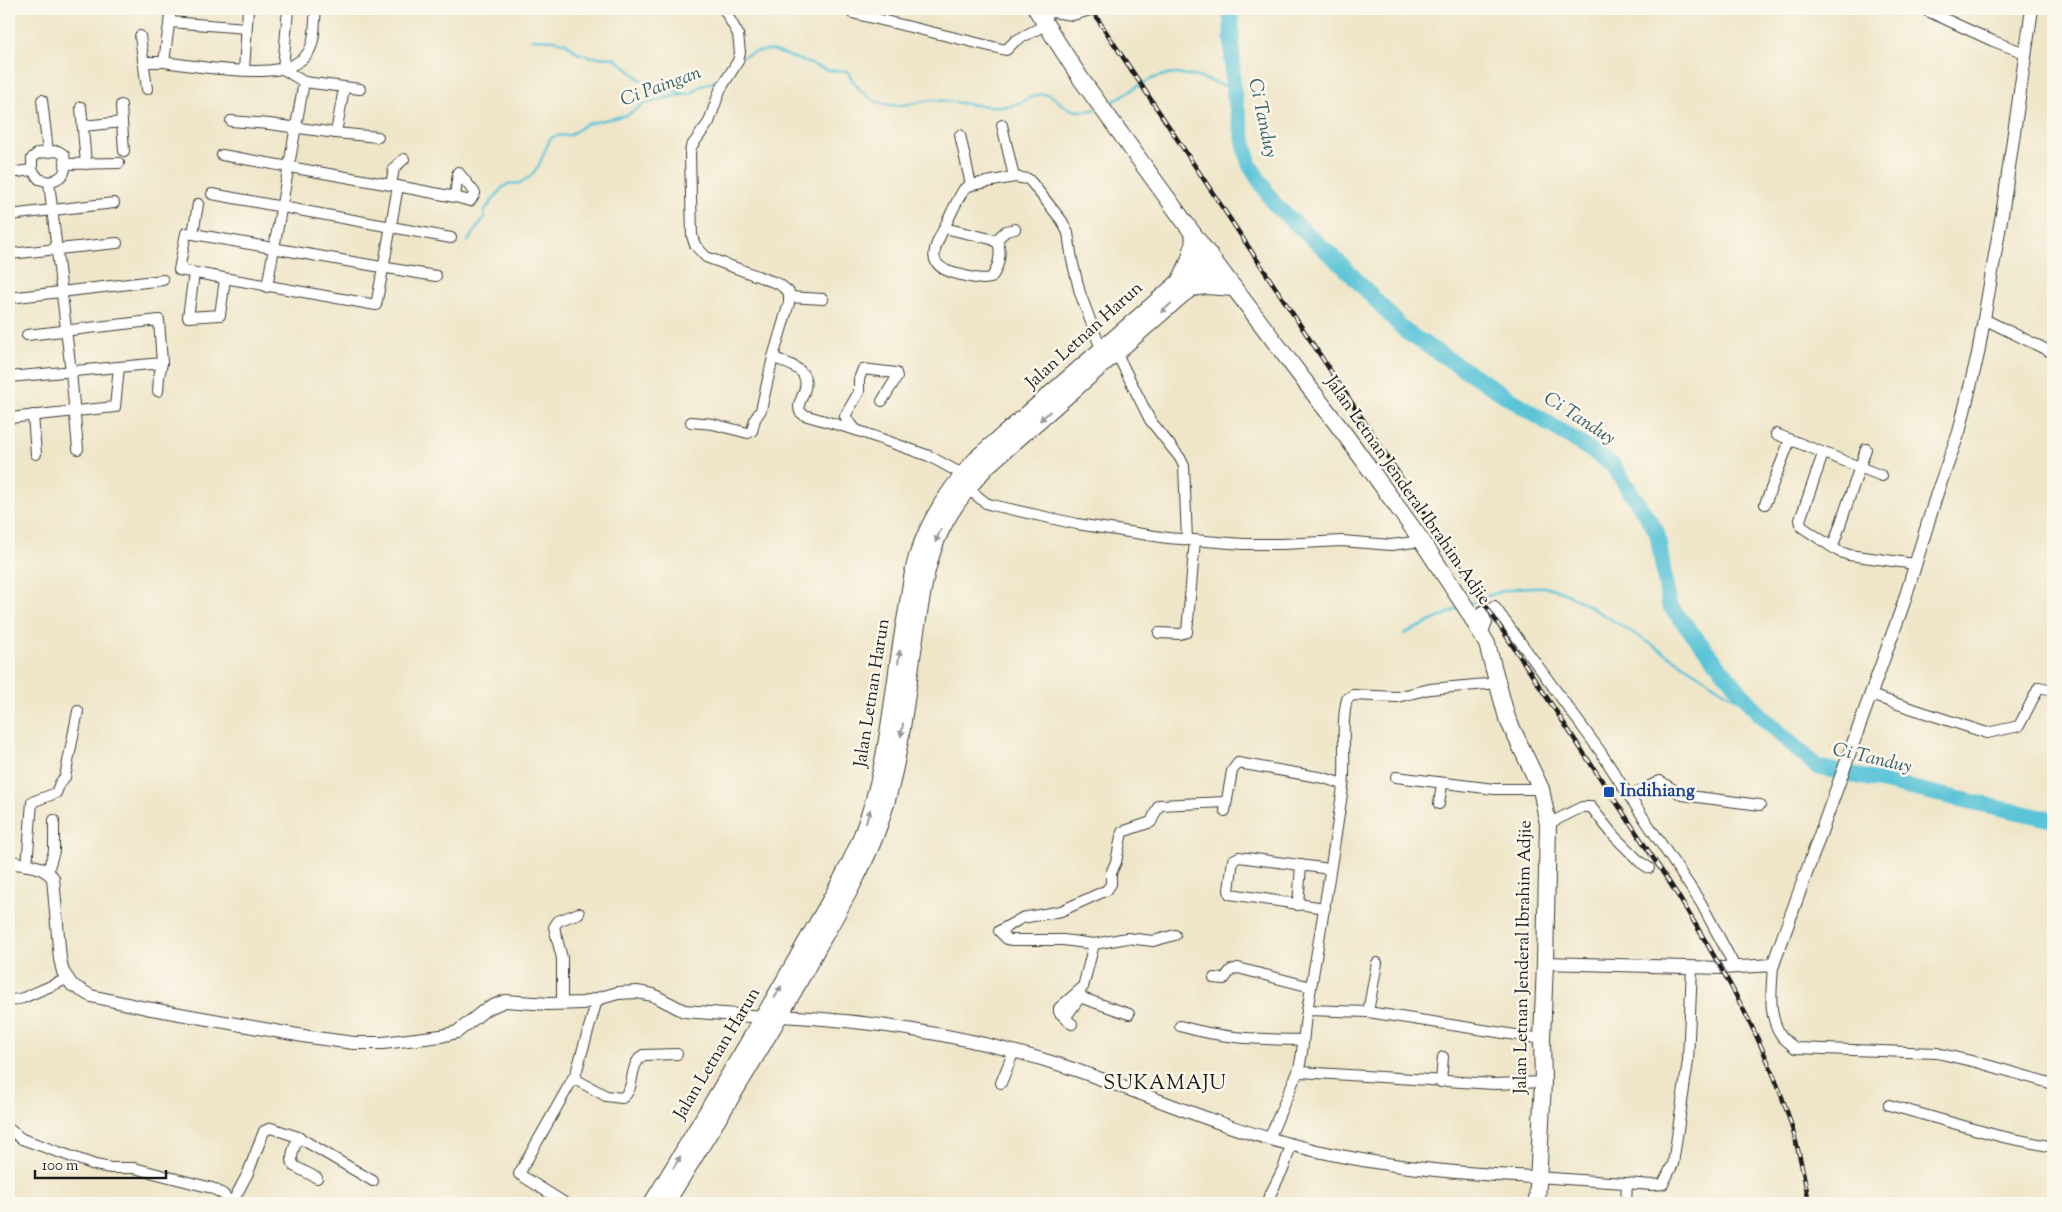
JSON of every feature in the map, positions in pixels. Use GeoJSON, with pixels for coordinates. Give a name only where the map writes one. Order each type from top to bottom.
{"type":"FeatureCollection","features":[{"type":"Feature","properties":{"kind":"main road","name":"Jalan Letnan Jenderal Ibrahim Adjie"},"geometry":{"type":"LineString","coordinates":[[1040,17],[1194,235],[1346,436],[1422,541],[1482,632],[1507,718],[1541,789],[1548,824],[1542,1039],[1543,1082],[1537,1203]]}},
{"type":"Feature","properties":{"kind":"main road"},"geometry":{"type":"LineString","coordinates":[[1194,235],[1194,245],[1186,284],[1234,288]]}},
{"type":"Feature","properties":{"kind":"main road","name":"Jalan Letnan Harun"},"geometry":{"type":"LineString","coordinates":[[666,1203],[772,1017],[859,872],[863,847],[889,797],[897,760],[913,648],[932,551],[965,481],[988,465],[1010,438],[1214,261]]}},
{"type":"Feature","properties":{"kind":"main road","name":"Jalan Letnan Harun"},"geometry":{"type":"LineString","coordinates":[[652,1203],[772,1017]]}},
{"type":"Feature","properties":{"kind":"street"},"geometry":{"type":"LineString","coordinates":[[164,62],[171,9]]}},
{"type":"Feature","properties":{"kind":"street"},"geometry":{"type":"LineString","coordinates":[[244,70],[248,9]]}},
{"type":"Feature","properties":{"kind":"street"},"geometry":{"type":"LineString","coordinates":[[283,69],[288,9]]}},
{"type":"Feature","properties":{"kind":"street"},"geometry":{"type":"LineString","coordinates":[[143,62],[164,62],[244,70],[283,69],[307,54],[312,45],[316,9]]}},
{"type":"Feature","properties":{"kind":"street"},"geometry":{"type":"LineString","coordinates":[[691,422],[713,424],[748,433],[752,432],[755,419],[761,410],[789,297],[785,288],[779,284],[706,257],[695,245],[692,236],[689,162],[691,147],[709,122],[720,90],[739,57],[738,34],[724,9]]}},
{"type":"Feature","properties":{"kind":"street"},"geometry":{"type":"LineString","coordinates":[[850,9],[852,12],[1006,50],[1040,17],[1052,12],[1073,15],[1094,9]]}},
{"type":"Feature","properties":{"kind":"street"},"geometry":{"type":"LineString","coordinates":[[1923,9],[1993,41],[2025,53]]}},
{"type":"Feature","properties":{"kind":"street"},"geometry":{"type":"LineString","coordinates":[[2032,9],[2003,208],[1978,354],[1959,432],[1903,605],[1845,761],[1773,966],[1772,1011],[1774,1022],[1781,1035],[1795,1048],[1937,1053],[2053,1084]]}},
{"type":"Feature","properties":{"kind":"street"},"geometry":{"type":"LineString","coordinates":[[170,22],[246,28]]}},
{"type":"Feature","properties":{"kind":"street"},"geometry":{"type":"LineString","coordinates":[[140,36],[147,89]]}},
{"type":"Feature","properties":{"kind":"street"},"geometry":{"type":"LineString","coordinates":[[283,69],[304,82],[360,89]]}},
{"type":"Feature","properties":{"kind":"street"},"geometry":{"type":"LineString","coordinates":[[267,287],[304,82]]}},
{"type":"Feature","properties":{"kind":"street"},"geometry":{"type":"LineString","coordinates":[[336,134],[344,88]]}},
{"type":"Feature","properties":{"kind":"street"},"geometry":{"type":"LineString","coordinates":[[42,100],[48,152]]}},
{"type":"Feature","properties":{"kind":"street"},"geometry":{"type":"LineString","coordinates":[[121,105],[124,150]]}},
{"type":"Feature","properties":{"kind":"street"},"geometry":{"type":"LineString","coordinates":[[81,107],[86,164]]}},
{"type":"Feature","properties":{"kind":"street"},"geometry":{"type":"LineString","coordinates":[[82,126],[122,122]]}},
{"type":"Feature","properties":{"kind":"street"},"geometry":{"type":"LineString","coordinates":[[231,122],[378,137]]}},
{"type":"Feature","properties":{"kind":"street"},"geometry":{"type":"LineString","coordinates":[[1002,125],[1014,177]]}},
{"type":"Feature","properties":{"kind":"street"},"geometry":{"type":"LineString","coordinates":[[960,135],[971,185]]}},
{"type":"Feature","properties":{"kind":"street"},"geometry":{"type":"LineString","coordinates":[[58,151],[64,155],[66,164],[64,174],[60,179],[50,182],[39,180],[32,170],[32,158],[38,153],[48,152],[58,151]]}},
{"type":"Feature","properties":{"kind":"street"},"geometry":{"type":"LineString","coordinates":[[222,155],[455,197]]}},
{"type":"Feature","properties":{"kind":"street"},"geometry":{"type":"LineString","coordinates":[[404,158],[394,168],[391,227],[383,267],[376,305],[180,270],[186,233],[193,234],[383,267],[436,276]]}},
{"type":"Feature","properties":{"kind":"street"},"geometry":{"type":"LineString","coordinates":[[66,164],[119,163]]}},
{"type":"Feature","properties":{"kind":"street"},"geometry":{"type":"LineString","coordinates":[[9,164],[9,173],[32,170]]}},
{"type":"Feature","properties":{"kind":"street"},"geometry":{"type":"LineString","coordinates":[[944,228],[995,241],[1000,249],[995,273],[991,278],[984,280],[954,273],[942,268],[934,258],[934,247],[964,189],[971,185],[1014,177],[1028,180],[1062,221],[1068,233],[1080,293],[1109,351],[1150,420],[1180,458],[1184,466],[1191,540],[1187,632],[1180,634],[1159,633]]}},
{"type":"Feature","properties":{"kind":"street"},"geometry":{"type":"LineString","coordinates":[[50,182],[78,449]]}},
{"type":"Feature","properties":{"kind":"street"},"geometry":{"type":"LineString","coordinates":[[212,194],[450,238]]}},
{"type":"Feature","properties":{"kind":"street"},"geometry":{"type":"LineString","coordinates":[[9,215],[114,203]]}},
{"type":"Feature","properties":{"kind":"street"},"geometry":{"type":"LineString","coordinates":[[193,234],[198,204]]}},
{"type":"Feature","properties":{"kind":"street"},"geometry":{"type":"LineString","coordinates":[[995,241],[1006,231],[1015,228]]}},
{"type":"Feature","properties":{"kind":"street"},"geometry":{"type":"LineString","coordinates":[[9,254],[117,243]]}},
{"type":"Feature","properties":{"kind":"street"},"geometry":{"type":"LineString","coordinates":[[194,273],[188,317],[220,316],[225,279]]}},
{"type":"Feature","properties":{"kind":"street"},"geometry":{"type":"LineString","coordinates":[[9,298],[163,280]]}},
{"type":"Feature","properties":{"kind":"street"},"geometry":{"type":"LineString","coordinates":[[789,297],[823,299]]}},
{"type":"Feature","properties":{"kind":"street"},"geometry":{"type":"LineString","coordinates":[[1984,319],[2053,353]]}},
{"type":"Feature","properties":{"kind":"street"},"geometry":{"type":"LineString","coordinates":[[27,335],[159,320],[162,364],[158,377],[158,391]]}},
{"type":"Feature","properties":{"kind":"street"},"geometry":{"type":"LineString","coordinates":[[774,356],[804,374],[806,383],[799,403],[800,412],[804,415],[856,430],[929,456],[965,481],[986,503],[992,505],[1077,524],[1191,540],[1263,544],[1342,541],[1391,545],[1422,541]]}},
{"type":"Feature","properties":{"kind":"street"},"geometry":{"type":"LineString","coordinates":[[9,377],[162,364]]}},
{"type":"Feature","properties":{"kind":"street"},"geometry":{"type":"LineString","coordinates":[[9,418],[116,407],[119,367]]}},
{"type":"Feature","properties":{"kind":"street"},"geometry":{"type":"LineString","coordinates":[[856,430],[845,416],[858,392],[859,379],[863,369],[896,373],[897,377],[882,401]]}},
{"type":"Feature","properties":{"kind":"street"},"geometry":{"type":"LineString","coordinates":[[33,415],[36,454]]}},
{"type":"Feature","properties":{"kind":"street"},"geometry":{"type":"LineString","coordinates":[[1776,434],[1882,476]]}},
{"type":"Feature","properties":{"kind":"street"},"geometry":{"type":"LineString","coordinates":[[1765,504],[1790,440]]}},
{"type":"Feature","properties":{"kind":"street"},"geometry":{"type":"LineString","coordinates":[[1833,546],[1866,449]]}},
{"type":"Feature","properties":{"kind":"street"},"geometry":{"type":"LineString","coordinates":[[1824,454],[1800,520],[1805,530],[1833,546],[1838,552],[1915,564]]}},
{"type":"Feature","properties":{"kind":"street"},"geometry":{"type":"LineString","coordinates":[[1482,632],[1487,623],[1482,611],[1494,606],[1600,751],[1701,903],[1735,967]]}},
{"type":"Feature","properties":{"kind":"street"},"geometry":{"type":"LineString","coordinates":[[1270,1139],[1294,1080],[1300,1072],[1302,1040],[1325,908],[1343,784],[1345,708],[1349,696],[1362,694],[1397,697],[1430,689],[1498,683]]}},
{"type":"Feature","properties":{"kind":"street"},"geometry":{"type":"LineString","coordinates":[[1870,695],[1987,733],[2017,727],[2023,720],[2038,688],[2041,686],[2053,690]]}},
{"type":"Feature","properties":{"kind":"street"},"geometry":{"type":"LineString","coordinates":[[27,866],[32,802],[55,794],[65,776],[78,711]]}},
{"type":"Feature","properties":{"kind":"street"},"geometry":{"type":"LineString","coordinates":[[1175,935],[1153,942],[1127,938],[1094,944],[1063,940],[1012,940],[1007,939],[999,931],[1022,918],[1062,911],[1107,890],[1112,884],[1111,873],[1116,862],[1122,832],[1151,822],[1159,805],[1225,806],[1232,771],[1238,763],[1315,776],[1343,784]]}},
{"type":"Feature","properties":{"kind":"street"},"geometry":{"type":"LineString","coordinates":[[1396,777],[1494,789],[1541,789]]}},
{"type":"Feature","properties":{"kind":"street"},"geometry":{"type":"LineString","coordinates":[[1629,796],[1660,781],[1682,795],[1760,805]]}},
{"type":"Feature","properties":{"kind":"street"},"geometry":{"type":"LineString","coordinates":[[1439,804],[1442,784]]}},
{"type":"Feature","properties":{"kind":"street"},"geometry":{"type":"LineString","coordinates":[[1548,824],[1582,807],[1591,807],[1598,813],[1614,836],[1640,862],[1649,868]]}},
{"type":"Feature","properties":{"kind":"street"},"geometry":{"type":"LineString","coordinates":[[48,872],[54,852],[54,820]]}},
{"type":"Feature","properties":{"kind":"street"},"geometry":{"type":"LineString","coordinates":[[1325,908],[1233,896],[1229,890],[1233,860],[1235,858],[1330,868]]}},
{"type":"Feature","properties":{"kind":"street"},"geometry":{"type":"LineString","coordinates":[[9,862],[48,872],[53,878],[60,959],[67,979],[79,990],[111,1001],[309,1038],[354,1043],[383,1043],[441,1036],[457,1032],[486,1009],[505,1001],[562,1004],[582,1003],[618,993],[637,992],[653,995],[684,1011],[881,1025],[936,1033],[1014,1051],[1062,1066],[1216,1122],[1290,1145],[1351,1159],[1458,1173],[1663,1184],[1672,1164],[1688,1061],[1692,967]]}},
{"type":"Feature","properties":{"kind":"street"},"geometry":{"type":"LineString","coordinates":[[1298,904],[1301,865]]}},
{"type":"Feature","properties":{"kind":"street"},"geometry":{"type":"LineString","coordinates":[[562,1004],[562,958],[554,927],[558,922],[579,913]]}},
{"type":"Feature","properties":{"kind":"street"},"geometry":{"type":"LineString","coordinates":[[1068,1021],[1087,978],[1094,944]]}},
{"type":"Feature","properties":{"kind":"street"},"geometry":{"type":"LineString","coordinates":[[1368,1012],[1377,963]]}},
{"type":"Feature","properties":{"kind":"street"},"geometry":{"type":"LineString","coordinates":[[1545,963],[1692,967],[1773,966]]}},
{"type":"Feature","properties":{"kind":"street"},"geometry":{"type":"LineString","coordinates":[[1214,978],[1224,979],[1231,970],[1238,968],[1311,987]]}},
{"type":"Feature","properties":{"kind":"street"},"geometry":{"type":"LineString","coordinates":[[9,1000],[23,998],[67,979]]}},
{"type":"Feature","properties":{"kind":"street"},"geometry":{"type":"LineString","coordinates":[[1081,994],[1129,1014]]}},
{"type":"Feature","properties":{"kind":"street"},"geometry":{"type":"LineString","coordinates":[[565,1203],[519,1174],[578,1068],[597,1000]]}},
{"type":"Feature","properties":{"kind":"street"},"geometry":{"type":"LineString","coordinates":[[1307,1010],[1368,1012],[1542,1039]]}},
{"type":"Feature","properties":{"kind":"street"},"geometry":{"type":"LineString","coordinates":[[1180,1026],[1224,1037],[1302,1040]]}},
{"type":"Feature","properties":{"kind":"street"},"geometry":{"type":"LineString","coordinates":[[1001,1083],[1014,1051]]}},
{"type":"Feature","properties":{"kind":"street"},"geometry":{"type":"LineString","coordinates":[[573,1078],[606,1096],[622,1098],[630,1087],[632,1070],[638,1059],[643,1055],[677,1054]]}},
{"type":"Feature","properties":{"kind":"street"},"geometry":{"type":"LineString","coordinates":[[1441,1082],[1443,1057]]}},
{"type":"Feature","properties":{"kind":"street"},"geometry":{"type":"LineString","coordinates":[[1300,1072],[1441,1082],[1494,1084],[1543,1082]]}},
{"type":"Feature","properties":{"kind":"street"},"geometry":{"type":"LineString","coordinates":[[1889,1105],[1999,1136],[2053,1146]]}},
{"type":"Feature","properties":{"kind":"street"},"geometry":{"type":"LineString","coordinates":[[9,1129],[22,1139],[95,1165],[134,1168],[212,1188],[223,1194],[232,1203],[267,1128],[276,1128],[298,1137],[373,1181]]}},
{"type":"Feature","properties":{"kind":"street"},"geometry":{"type":"LineString","coordinates":[[298,1137],[292,1155],[292,1162],[294,1166],[316,1178]]}},
{"type":"Feature","properties":{"kind":"street"},"geometry":{"type":"LineString","coordinates":[[1266,1203],[1284,1167],[1290,1145]]}},
{"type":"Feature","properties":{"kind":"street"},"geometry":{"type":"LineString","coordinates":[[1626,1203],[1628,1182]]}},
{"type":"Feature","properties":{"kind":"waterway","name":"Ci Tanduy"},"geometry":{"type":"LineString","coordinates":[[1231,9],[1233,89],[1249,164],[1275,205],[1343,266],[1406,332],[1612,464],[1657,532],[1669,605],[1759,714],[1817,767],[2053,820]]}},
{"type":"Feature","properties":{"kind":"waterway"},"geometry":{"type":"LineString","coordinates":[[532,39],[554,40],[566,43],[579,54],[615,58],[640,79],[653,86],[685,94]]}},
{"type":"Feature","properties":{"kind":"waterway","name":"Ci Paingan"},"geometry":{"type":"LineString","coordinates":[[744,56],[755,52],[772,50],[827,70],[847,71],[852,80],[872,100],[889,105],[912,104],[933,100],[981,106],[1008,106],[1018,104],[1039,94],[1047,94],[1069,109],[1077,111],[1096,109]]}},
{"type":"Feature","properties":{"kind":"waterway","name":"Ci Paingan"},"geometry":{"type":"LineString","coordinates":[[468,241],[484,218],[485,210],[502,188],[508,184],[520,183],[531,176],[539,165],[550,139],[555,136],[570,135],[586,124],[627,115],[644,104],[692,93],[701,86],[720,79],[732,60],[736,58]]}},
{"type":"Feature","properties":{"kind":"waterway","name":"Ci Paingan"},"geometry":{"type":"LineString","coordinates":[[1106,105],[1144,83],[1166,75],[1186,75],[1205,79],[1233,89]]}},
{"type":"Feature","properties":{"kind":"waterway"},"geometry":{"type":"LineString","coordinates":[[1471,603],[1516,588],[1544,587],[1558,590],[1622,626],[1759,714]]}},
{"type":"Feature","properties":{"kind":"waterway"},"geometry":{"type":"LineString","coordinates":[[1404,634],[1459,608]]}},
{"type":"Feature","properties":{"kind":"railway"},"geometry":{"type":"LineString","coordinates":[[1091,9],[1677,894],[1749,1020],[1773,1073],[1795,1138],[1809,1203]]}},
{"type":"Feature","properties":{"kind":"place","name":"Indihiang"},"geometry":{"type":"Point","coordinates":[1609,792]}},
{"type":"Feature","properties":{"kind":"district","name":"SUKAMAJU"},"geometry":{"type":"Point","coordinates":[1165,1084]}}]}
